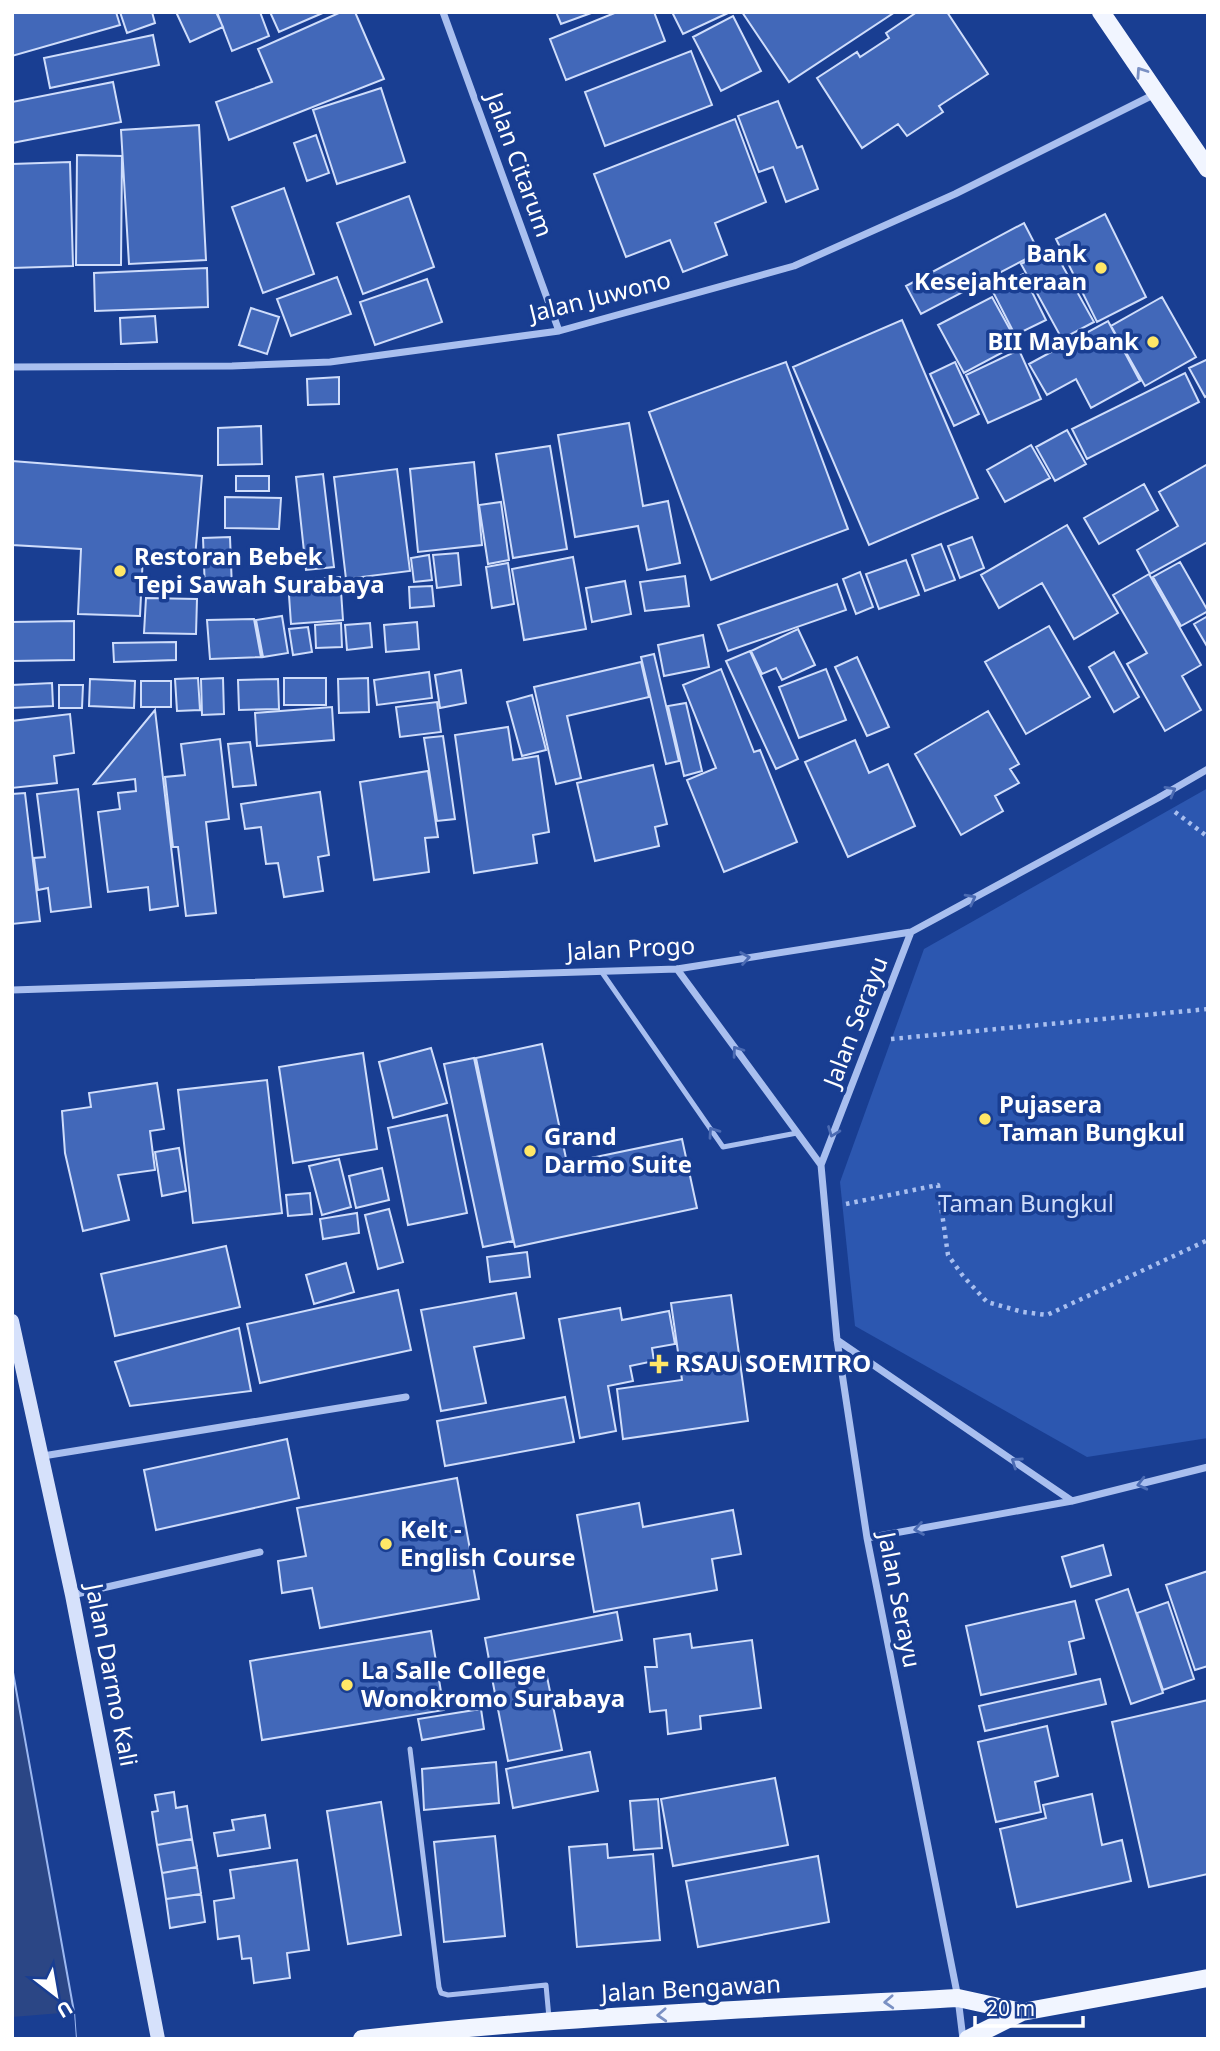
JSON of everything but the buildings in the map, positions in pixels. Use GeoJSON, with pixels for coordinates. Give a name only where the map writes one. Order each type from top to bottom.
{"type":"FeatureCollection","features":[{"type":"Feature","properties":{"kind":"main road"},"geometry":{"type":"LineString","coordinates":[[1101,12],[1208,169]]}},
{"type":"Feature","properties":{"kind":"main road","name":"Jalan Darmo Kali"},"geometry":{"type":"LineString","coordinates":[[12,1321],[72,1595],[158,2039]]}},
{"type":"Feature","properties":{"kind":"main road","name":"Jalan Bengawan"},"geometry":{"type":"LineString","coordinates":[[965,2039],[1022,2012],[1208,1978]]}},
{"type":"Feature","properties":{"kind":"main road","name":"Jalan Bengawan"},"geometry":{"type":"LineString","coordinates":[[362,2039],[549,2021],[958,1998],[1022,2012]]}},
{"type":"Feature","properties":{"kind":"street","name":"Jalan Citarum"},"geometry":{"type":"LineString","coordinates":[[443,12],[559,331]]}},
{"type":"Feature","properties":{"kind":"street","name":"Jalan Juwono"},"geometry":{"type":"LineString","coordinates":[[12,367],[232,366],[330,362],[559,331],[794,266],[955,194],[1156,94]]}},
{"type":"Feature","properties":{"kind":"street","name":"Jalan Progo"},"geometry":{"type":"LineString","coordinates":[[12,990],[677,969],[911,932],[1208,769]]}},
{"type":"Feature","properties":{"kind":"street","name":"Jalan Serayu"},"geometry":{"type":"LineString","coordinates":[[911,932],[821,1165],[837,1340],[867,1538],[965,2039]]}},
{"type":"Feature","properties":{"kind":"street"},"geometry":{"type":"LineString","coordinates":[[677,969],[821,1165]]}},
{"type":"Feature","properties":{"kind":"street"},"geometry":{"type":"LineString","coordinates":[[837,1340],[1072,1501]]}},
{"type":"Feature","properties":{"kind":"street"},"geometry":{"type":"LineString","coordinates":[[43,1456],[406,1397]]}},
{"type":"Feature","properties":{"kind":"street"},"geometry":{"type":"LineString","coordinates":[[867,1538],[1072,1501],[1208,1467]]}},
{"type":"Feature","properties":{"kind":"street"},"geometry":{"type":"LineString","coordinates":[[72,1595],[260,1552]]}},
{"type":"Feature","properties":{"kind":"lane"},"geometry":{"type":"LineString","coordinates":[[601,971],[723,1147],[797,1133]]}},
{"type":"Feature","properties":{"kind":"lane"},"geometry":{"type":"LineString","coordinates":[[410,1749],[441,1993],[448,1995],[546,1984],[549,2021]]}},
{"type":"Feature","properties":{"kind":"path"},"geometry":{"type":"LineString","coordinates":[[1158,798],[1208,837]]}},
{"type":"Feature","properties":{"kind":"path"},"geometry":{"type":"LineString","coordinates":[[869,1041],[1208,1010]]}},
{"type":"Feature","properties":{"kind":"path"},"geometry":{"type":"LineString","coordinates":[[824,1208],[938,1185],[948,1255],[963,1276],[987,1302],[1023,1312],[1047,1315],[1208,1240]]}},
{"type":"Feature","properties":{"kind":"green space","name":"Taman Bungkul"},"geometry":{"type":"Polygon","coordinates":[[[1208,788],[1208,1438],[1087,1457],[855,1326],[840,1182],[924,949],[1208,788]]]}},
{"type":"Feature","properties":{"kind":"shaded area"},"geometry":{"type":"Polygon","coordinates":[[[12,1667],[74,2012],[76,2039],[12,2039],[12,1667]]]}},
{"type":"Feature","properties":{"kind":"pier"},"geometry":{"type":"Polygon","coordinates":[[[74,2012],[76,2039],[12,2039],[12,2017],[74,2012]]]}},
{"type":"Feature","properties":{"kind":"place","name":"Bank Kesejahteraan"},"geometry":{"type":"Point","coordinates":[1101,268]}},
{"type":"Feature","properties":{"kind":"place","name":"BII Maybank"},"geometry":{"type":"Point","coordinates":[1153,342]}},
{"type":"Feature","properties":{"kind":"place","name":"Restoran Bebek Tepi Sawah Surabaya"},"geometry":{"type":"Point","coordinates":[120,571]}},
{"type":"Feature","properties":{"kind":"place","name":"Pujasera Taman Bungkul"},"geometry":{"type":"Point","coordinates":[985,1119]}},
{"type":"Feature","properties":{"kind":"place","name":"Grand Darmo Suite"},"geometry":{"type":"Point","coordinates":[530,1151]}},
{"type":"Feature","properties":{"kind":"place","name":"RSAU SOEMITRO"},"geometry":{"type":"Point","coordinates":[659,1364]}},
{"type":"Feature","properties":{"kind":"place","name":"Kelt - English Course"},"geometry":{"type":"Point","coordinates":[386,1544]}},
{"type":"Feature","properties":{"kind":"place","name":"La Salle College Wonokromo Surabaya"},"geometry":{"type":"Point","coordinates":[347,1685]}}]}
